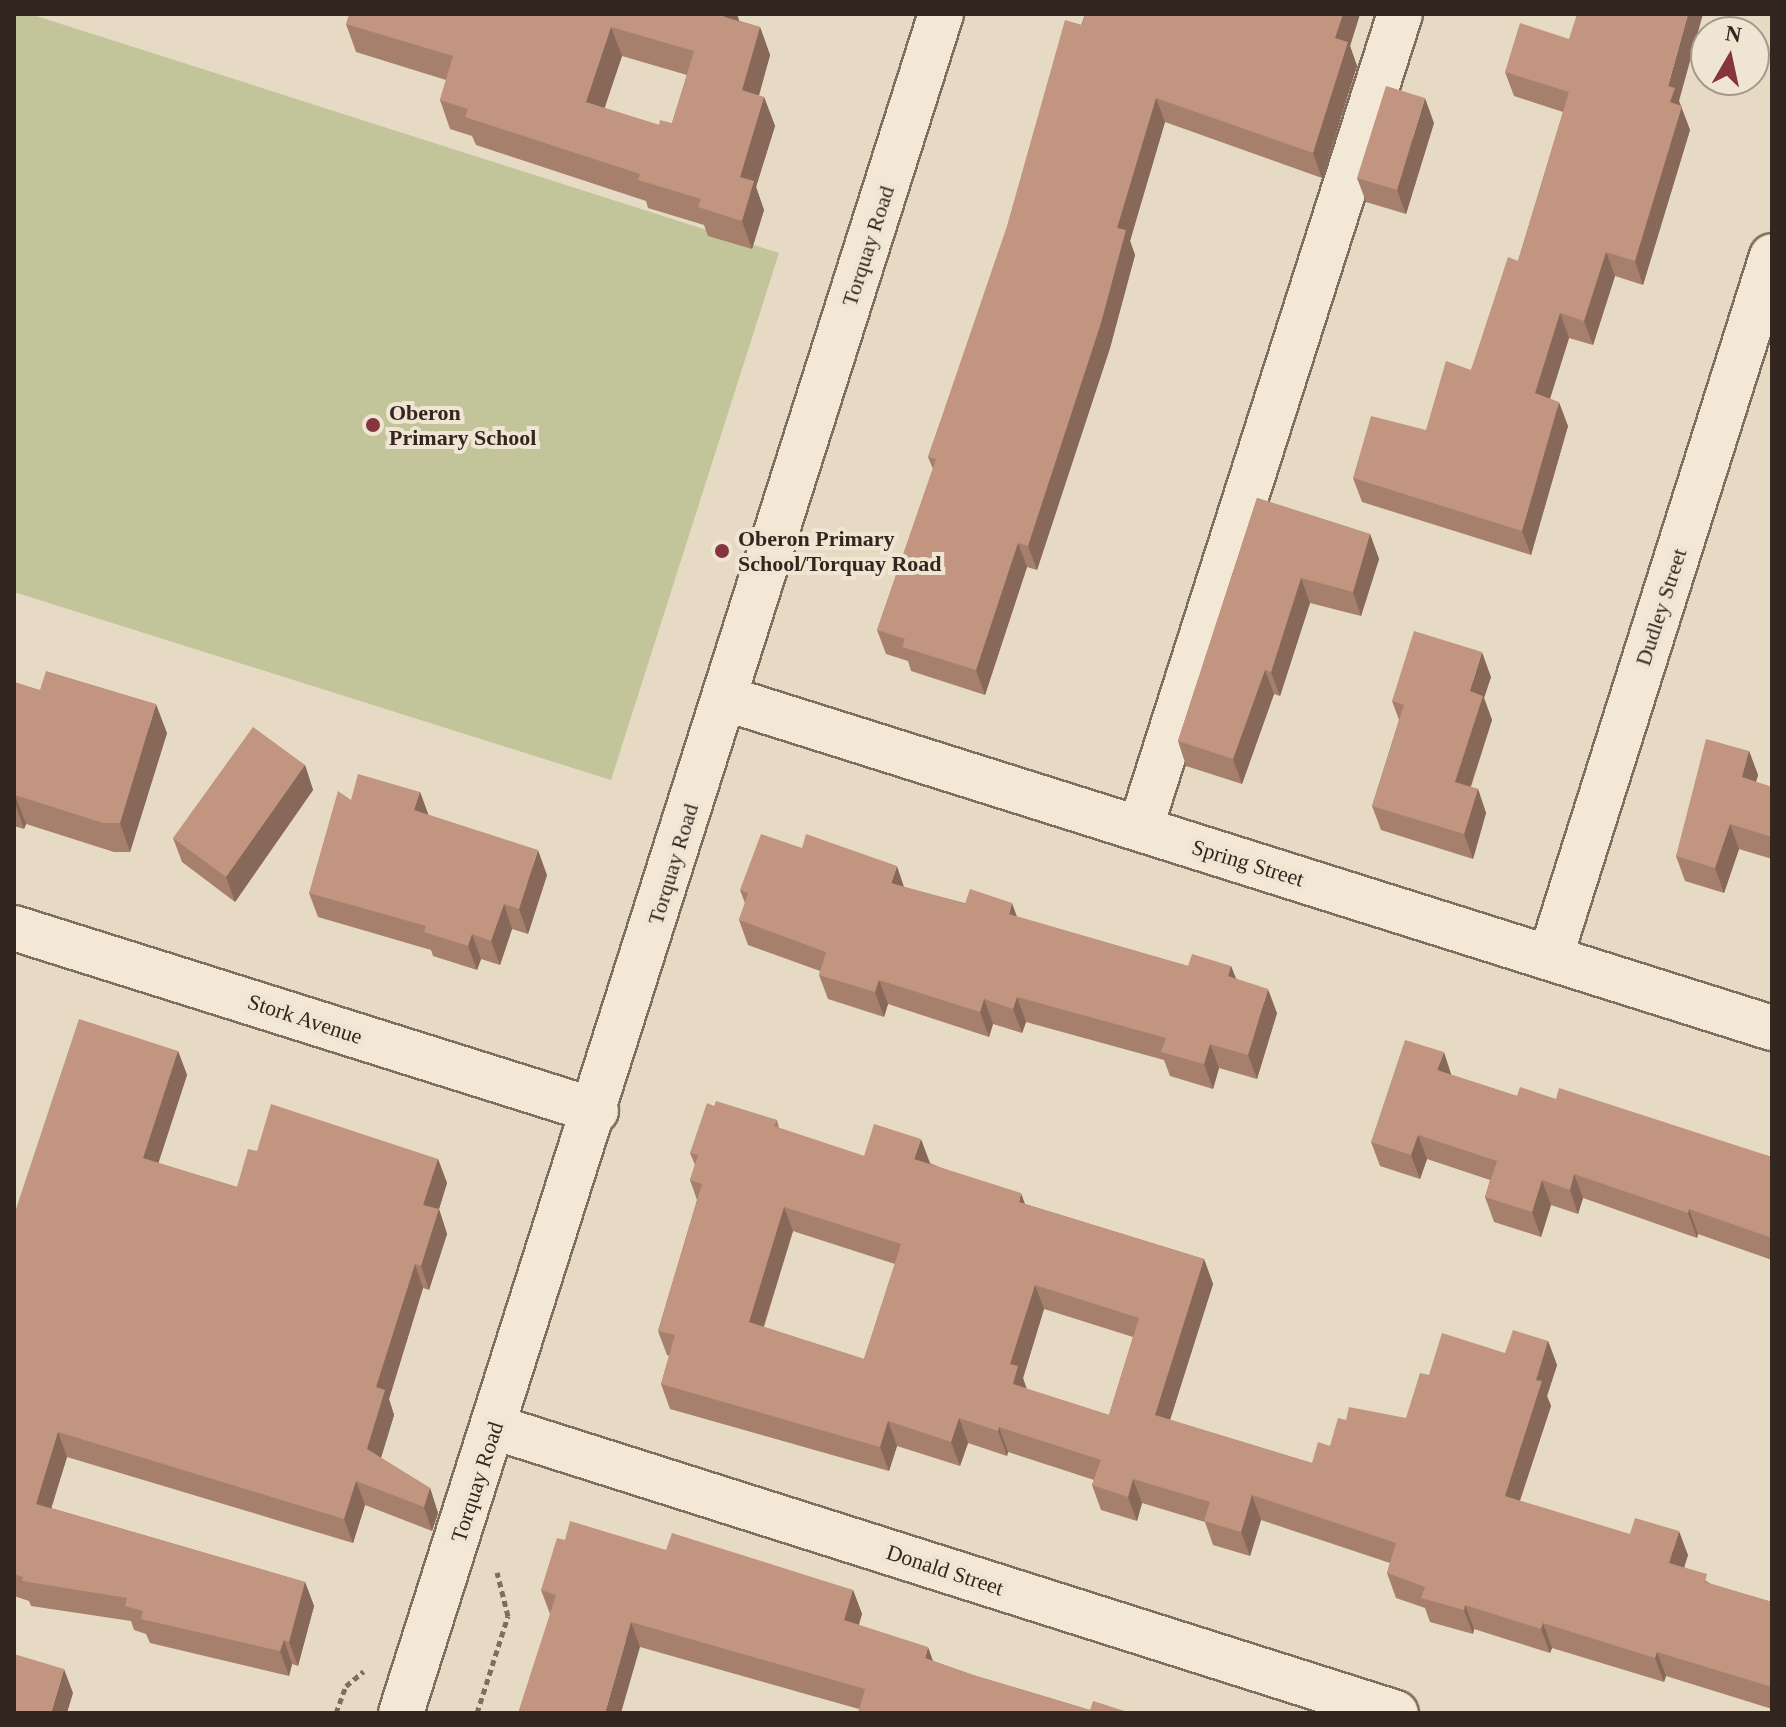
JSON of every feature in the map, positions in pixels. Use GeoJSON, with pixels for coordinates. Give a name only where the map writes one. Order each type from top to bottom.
{"type":"FeatureCollection","features":[{"type":"Feature","properties":{"kind":"street","name":"Torquay Road"},"geometry":{"type":"LineString","coordinates":[[401,1713],[596,1111],[941,14]]}},
{"type":"Feature","properties":{"kind":"street"},"geometry":{"type":"LineString","coordinates":[[1140,829],[1400,14]]}},
{"type":"Feature","properties":{"kind":"street","name":"Dudley Street"},"geometry":{"type":"LineString","coordinates":[[1550,958],[1772,256]]}},
{"type":"Feature","properties":{"kind":"street","name":"Spring Street"},"geometry":{"type":"LineString","coordinates":[[724,698],[1772,1028]]}},
{"type":"Feature","properties":{"kind":"street","name":"Stork Avenue"},"geometry":{"type":"LineString","coordinates":[[14,928],[596,1111]]}},
{"type":"Feature","properties":{"kind":"street","name":"Donald Street"},"geometry":{"type":"LineString","coordinates":[[494,1427],[1396,1713]]}},
{"type":"Feature","properties":{"kind":"path"},"geometry":{"type":"LineString","coordinates":[[477,1713],[508,1616]]}},
{"type":"Feature","properties":{"kind":"path"},"geometry":{"type":"LineString","coordinates":[[336,1713],[346,1686]]}},
{"type":"Feature","properties":{"kind":"green space","name":"Oberon Primary School"},"geometry":{"type":"Polygon","coordinates":[[[14,14],[30,14],[779,253],[611,780],[14,592],[14,14]]]}},
{"type":"Feature","properties":{"kind":"building"},"geometry":{"type":"Polygon","coordinates":[[[349,14],[724,14],[724,17],[760,27],[742,90],[764,97],[740,177],[754,181],[742,221],[698,207],[701,199],[638,180],[640,174],[465,117],[468,109],[440,100],[453,56],[346,24],[349,14]],[[611,27],[586,102],[659,125],[660,120],[672,123],[694,51],[611,27]]]}},
{"type":"Feature","properties":{"kind":"building"},"geometry":{"type":"Polygon","coordinates":[[[1085,14],[1343,14],[1335,38],[1348,42],[1313,153],[1156,98],[1117,228],[1126,230],[1101,323],[1028,546],[1018,543],[976,670],[902,647],[905,639],[877,630],[936,459],[928,457],[1007,226],[1065,20],[1082,25],[1085,14]]]}},
{"type":"Feature","properties":{"kind":"building"},"geometry":{"type":"Polygon","coordinates":[[[1577,14],[1688,14],[1668,86],[1675,88],[1670,102],[1682,106],[1635,261],[1606,252],[1584,321],[1560,313],[1535,393],[1559,402],[1522,531],[1353,478],[1371,416],[1426,430],[1446,361],[1471,370],[1508,257],[1518,261],[1569,92],[1505,72],[1520,23],[1569,39],[1577,14]]]}},
{"type":"Feature","properties":{"kind":"building"},"geometry":{"type":"Polygon","coordinates":[[[1386,86],[1425,98],[1397,190],[1357,178],[1386,86]]]}},
{"type":"Feature","properties":{"kind":"building"},"geometry":{"type":"Polygon","coordinates":[[[1257,498],[1370,534],[1353,592],[1301,578],[1271,672],[1265,670],[1233,759],[1178,741],[1257,498]]]}},
{"type":"Feature","properties":{"kind":"building"},"geometry":{"type":"Polygon","coordinates":[[[1414,631],[1482,652],[1470,691],[1483,696],[1455,782],[1478,789],[1464,834],[1372,806],[1404,705],[1392,701],[1414,631]]]}},
{"type":"Feature","properties":{"kind":"building"},"geometry":{"type":"Polygon","coordinates":[[[46,671],[156,704],[120,823],[103,823],[15,795],[14,799],[14,682],[40,690],[46,671]]]}},
{"type":"Feature","properties":{"kind":"building"},"geometry":{"type":"Polygon","coordinates":[[[253,727],[305,765],[226,877],[173,838],[253,727]]]}},
{"type":"Feature","properties":{"kind":"building"},"geometry":{"type":"Polygon","coordinates":[[[1706,739],[1749,751],[1742,777],[1772,787],[1772,837],[1730,824],[1715,868],[1676,856],[1706,739]]]}},
{"type":"Feature","properties":{"kind":"building"},"geometry":{"type":"Polygon","coordinates":[[[358,774],[420,792],[414,810],[538,850],[519,909],[504,904],[491,941],[472,934],[468,946],[424,932],[426,926],[309,893],[338,791],[351,800],[358,774]]]}},
{"type":"Feature","properties":{"kind":"building"},"geometry":{"type":"Polygon","coordinates":[[[761,834],[802,848],[806,834],[897,866],[891,883],[965,904],[970,889],[1012,903],[1009,914],[1188,966],[1192,954],[1231,966],[1228,976],[1268,989],[1248,1055],[1210,1044],[1204,1064],[1161,1052],[1166,1038],[1017,997],[1013,1009],[984,999],[980,1012],[879,980],[875,992],[819,975],[826,952],[739,920],[748,893],[740,890],[761,834]]]}},
{"type":"Feature","properties":{"kind":"building"},"geometry":{"type":"Polygon","coordinates":[[[79,1019],[178,1051],[143,1158],[237,1187],[248,1149],[257,1151],[271,1104],[438,1159],[423,1205],[439,1209],[421,1266],[415,1264],[376,1387],[385,1390],[367,1449],[430,1488],[424,1507],[356,1481],[344,1519],[58,1432],[36,1504],[305,1582],[289,1642],[284,1640],[280,1651],[141,1619],[143,1611],[125,1606],[127,1598],[22,1581],[23,1577],[14,1574],[14,1215],[79,1019]]]}},
{"type":"Feature","properties":{"kind":"building"},"geometry":{"type":"Polygon","coordinates":[[[1405,1040],[1444,1052],[1437,1070],[1517,1096],[1520,1087],[1556,1099],[1559,1088],[1772,1157],[1772,1238],[1574,1174],[1570,1190],[1542,1180],[1532,1212],[1485,1197],[1497,1161],[1418,1135],[1411,1155],[1371,1142],[1405,1040]]]}},
{"type":"Feature","properties":{"kind":"building"},"geometry":{"type":"Polygon","coordinates":[[[716,1101],[777,1120],[774,1126],[864,1156],[874,1124],[921,1139],[914,1159],[1021,1193],[1019,1202],[1204,1259],[1155,1415],[1312,1463],[1318,1442],[1330,1446],[1338,1418],[1346,1420],[1349,1407],[1406,1418],[1420,1373],[1429,1375],[1442,1333],[1505,1353],[1513,1330],[1548,1341],[1536,1380],[1542,1381],[1505,1496],[1630,1534],[1635,1518],[1679,1531],[1669,1563],[1707,1574],[1705,1582],[1772,1602],[1772,1687],[1657,1652],[1655,1658],[1543,1623],[1541,1629],[1465,1605],[1464,1610],[1421,1598],[1425,1587],[1387,1573],[1396,1543],[1252,1495],[1241,1532],[1204,1521],[1210,1502],[1133,1479],[1128,1497],[1092,1485],[1101,1460],[999,1427],[998,1431],[959,1418],[951,1442],[888,1421],[880,1447],[661,1384],[675,1335],[658,1331],[702,1184],[690,1180],[698,1155],[690,1153],[707,1103],[714,1106],[716,1101]],[[784,1207],[749,1322],[864,1359],[901,1244],[784,1207]],[[1035,1285],[1010,1364],[1018,1366],[1013,1384],[1109,1415],[1139,1318],[1035,1285]]]}},
{"type":"Feature","properties":{"kind":"building"},"geometry":{"type":"Polygon","coordinates":[[[570,1521],[666,1550],[672,1533],[853,1590],[844,1620],[928,1647],[925,1658],[1090,1710],[1093,1701],[1131,1713],[858,1713],[865,1689],[631,1622],[605,1713],[518,1713],[556,1595],[541,1590],[557,1538],[565,1540],[570,1521]]]}},
{"type":"Feature","properties":{"kind":"building"},"geometry":{"type":"Polygon","coordinates":[[[14,1654],[64,1669],[51,1713],[14,1713],[14,1654]]]}},
{"type":"Feature","properties":{"kind":"place","name":"Oberon Primary School"},"geometry":{"type":"Point","coordinates":[373,425]}},
{"type":"Feature","properties":{"kind":"place","name":"Oberon Primary School/Torquay Road"},"geometry":{"type":"Point","coordinates":[722,551]}}]}
